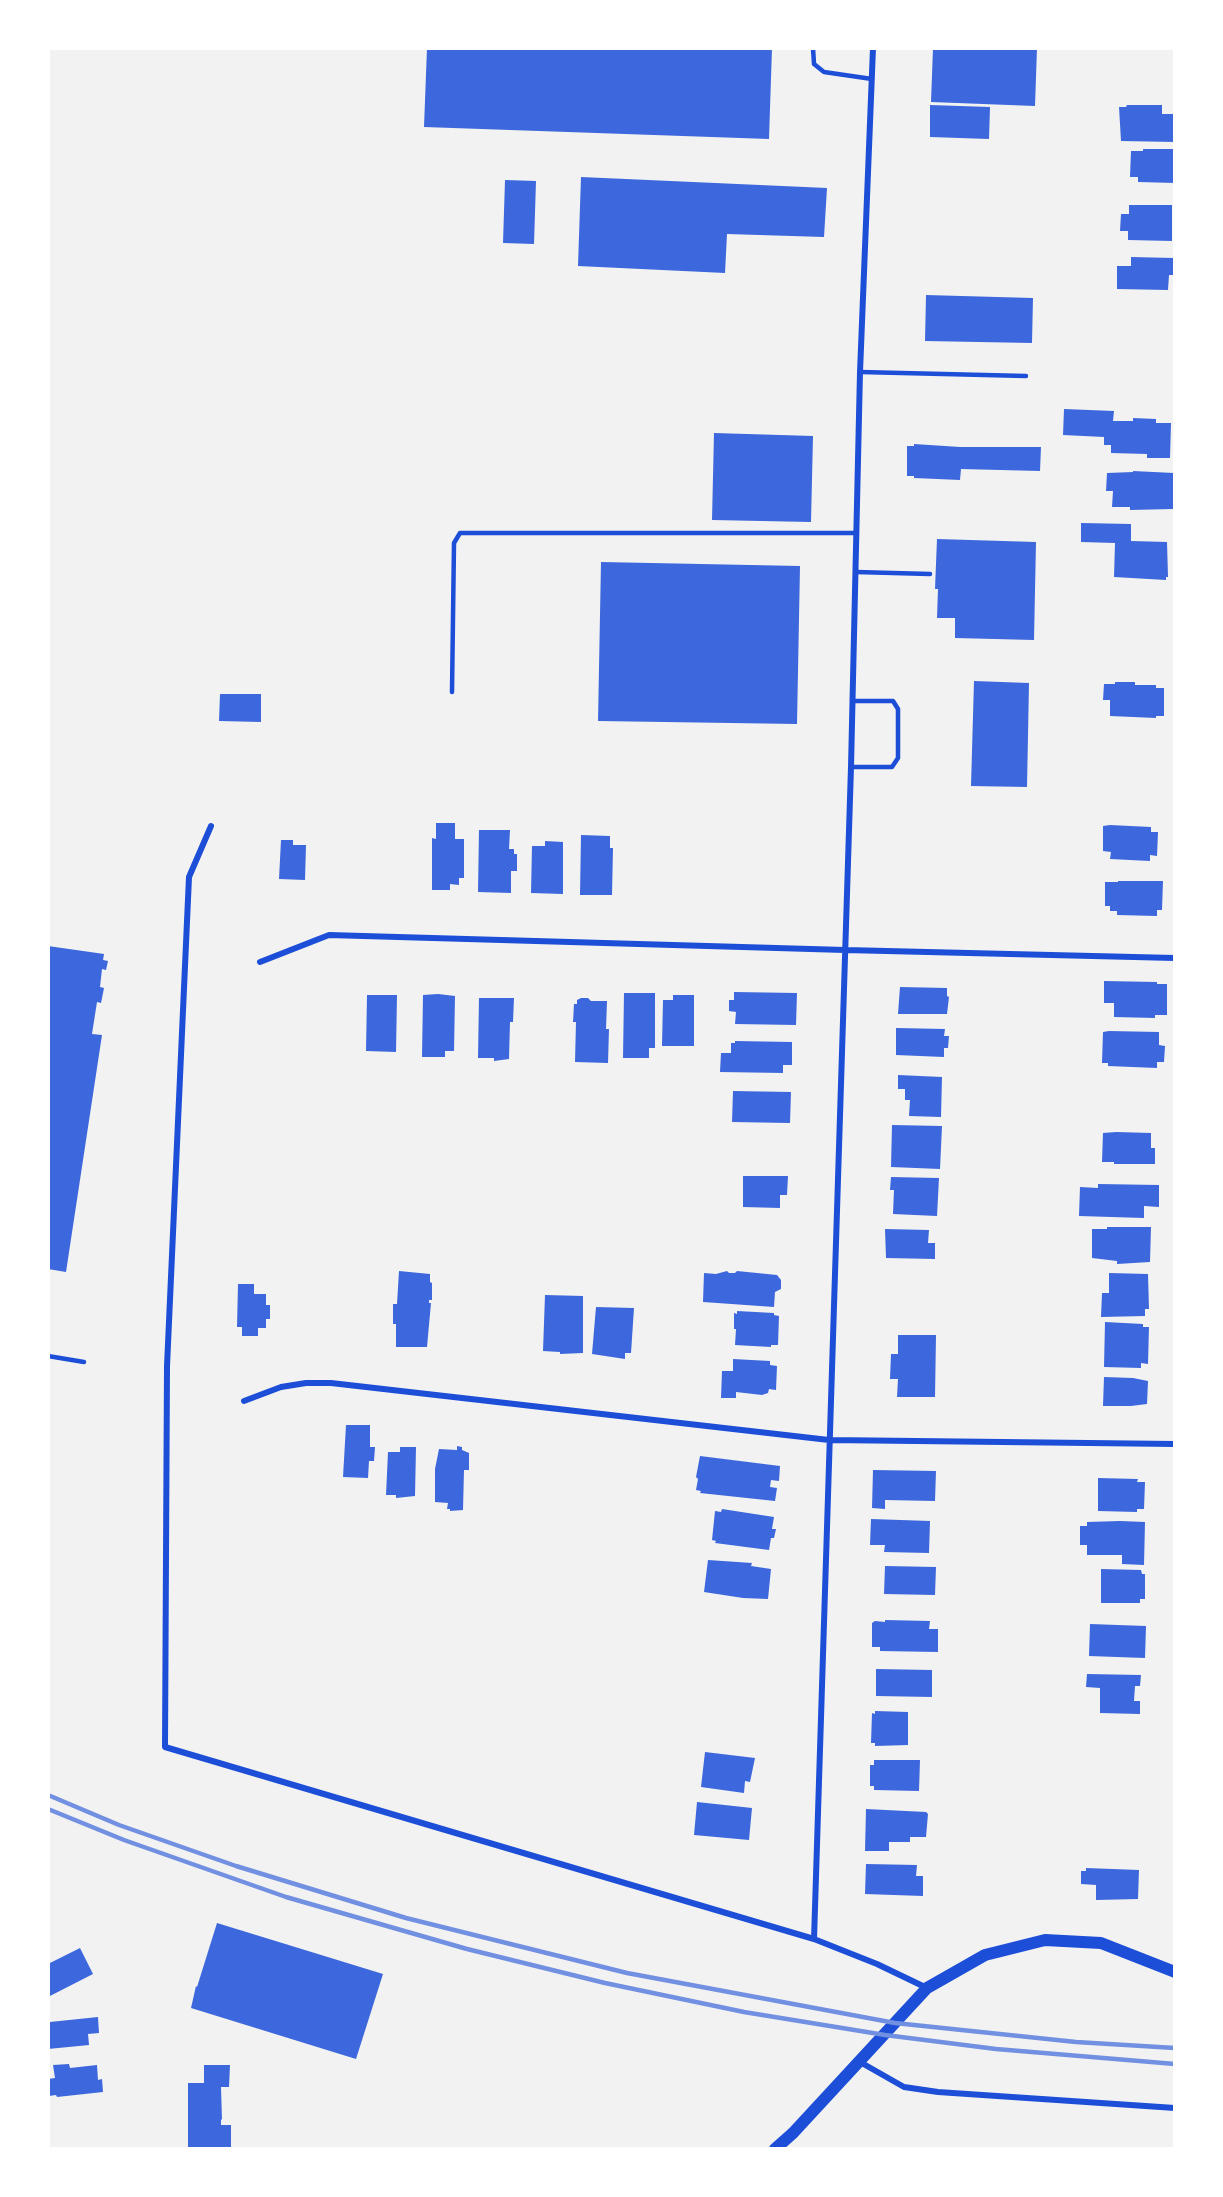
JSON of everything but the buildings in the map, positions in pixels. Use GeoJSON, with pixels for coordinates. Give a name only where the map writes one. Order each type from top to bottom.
{"type":"FeatureCollection","features":[{"type":"Feature","properties":{"kind":"main road"},"geometry":{"type":"LineString","coordinates":[[775,2149],[793,2133],[927,1988],[985,1956],[1045,1940],[1101,1943],[1175,1972]]}},
{"type":"Feature","properties":{"kind":"street"},"geometry":{"type":"LineString","coordinates":[[814,1939],[853,701],[861,372],[873,48]]}},
{"type":"Feature","properties":{"kind":"street"},"geometry":{"type":"LineString","coordinates":[[211,826],[189,877],[167,1366],[165,1747],[814,1939],[877,1964],[927,1988]]}},
{"type":"Feature","properties":{"kind":"street"},"geometry":{"type":"LineString","coordinates":[[260,962],[329,935],[1175,958]]}},
{"type":"Feature","properties":{"kind":"street"},"geometry":{"type":"LineString","coordinates":[[244,1401],[281,1387],[306,1383],[330,1383],[829,1440],[1175,1444]]}},
{"type":"Feature","properties":{"kind":"street"},"geometry":{"type":"LineString","coordinates":[[860,2062],[904,2087],[938,2092],[1175,2108]]}},
{"type":"Feature","properties":{"kind":"lane"},"geometry":{"type":"LineString","coordinates":[[813,48],[814,64],[824,72],[872,79]]}},
{"type":"Feature","properties":{"kind":"lane"},"geometry":{"type":"LineString","coordinates":[[861,372],[1026,376]]}},
{"type":"Feature","properties":{"kind":"lane"},"geometry":{"type":"LineString","coordinates":[[452,692],[454,543],[460,533],[857,533]]}},
{"type":"Feature","properties":{"kind":"lane"},"geometry":{"type":"LineString","coordinates":[[856,572],[930,574]]}},
{"type":"Feature","properties":{"kind":"lane"},"geometry":{"type":"LineString","coordinates":[[851,767],[892,767],[898,758],[898,709],[893,701],[853,701]]}},
{"type":"Feature","properties":{"kind":"lane"},"geometry":{"type":"LineString","coordinates":[[48,1356],[84,1362]]}},
{"type":"Feature","properties":{"kind":"railway"},"geometry":{"type":"LineString","coordinates":[[48,1795],[119,1825],[236,1866],[406,1918],[627,1973],[895,2023],[1076,2042],[1175,2048]]}},
{"type":"Feature","properties":{"kind":"railway"},"geometry":{"type":"LineString","coordinates":[[48,1809],[124,1840],[286,1897],[467,1949],[605,1983],[744,2012],[885,2035],[996,2049],[1175,2064]]}}]}
